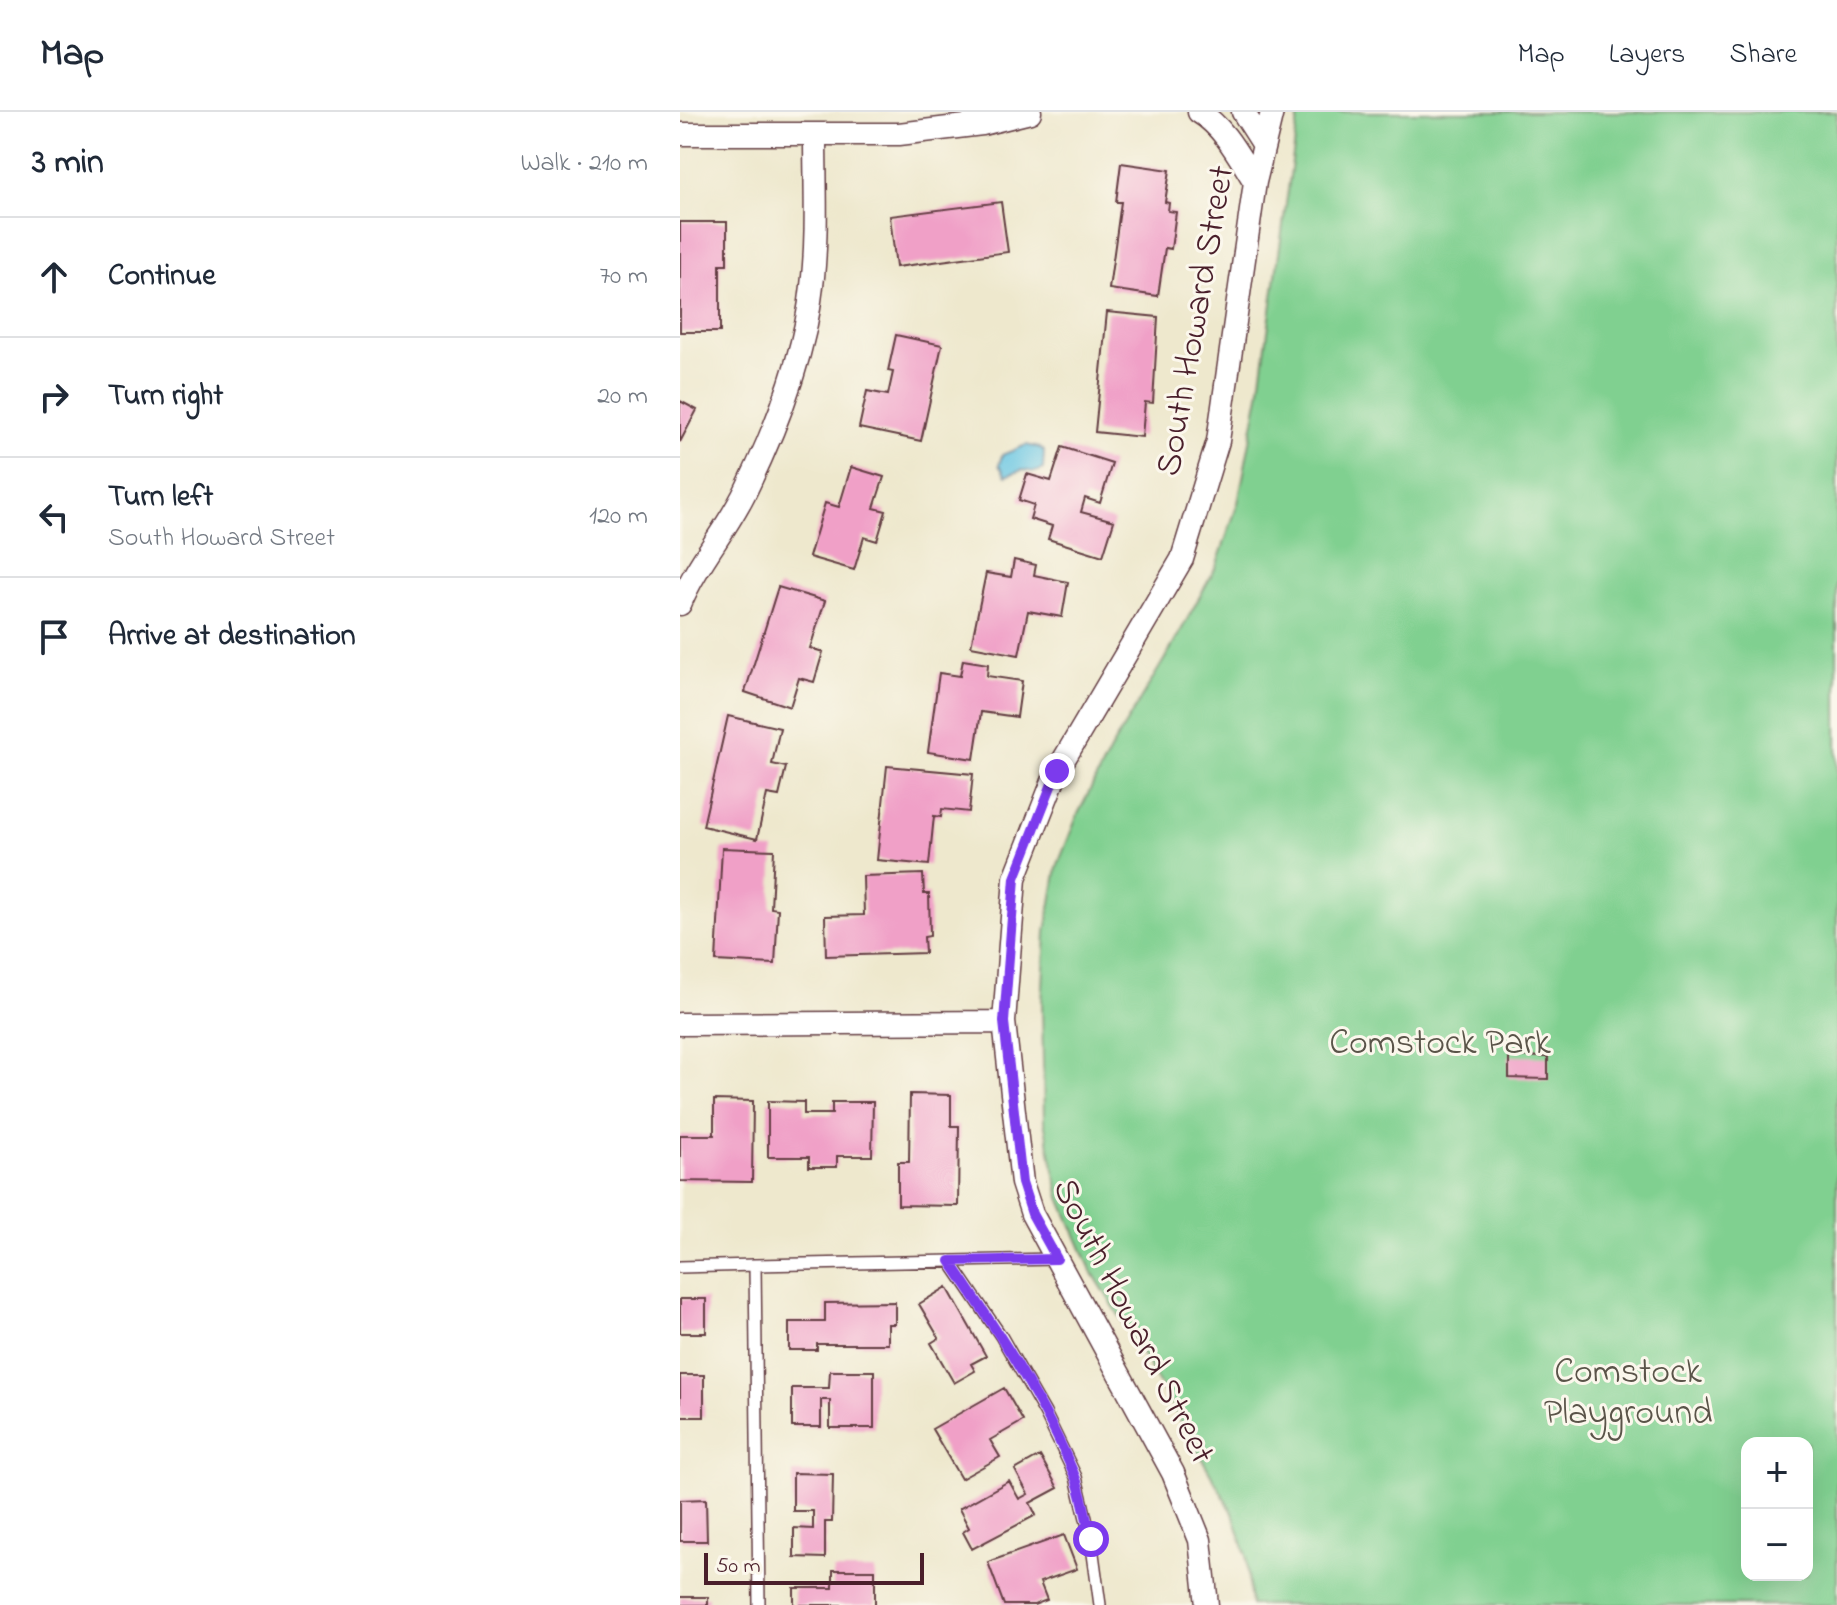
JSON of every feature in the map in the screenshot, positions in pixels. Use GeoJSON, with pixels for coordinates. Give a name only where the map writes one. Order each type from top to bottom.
{"type":"FeatureCollection","features":[{"type":"Feature","properties":{"kind":"street"},"geometry":{"type":"LineString","coordinates":[[680,134],[899,134],[982,124],[1030,112]]}},
{"type":"Feature","properties":{"kind":"street"},"geometry":{"type":"LineString","coordinates":[[1199,112],[1231,143],[1255,182]]}},
{"type":"Feature","properties":{"kind":"street"},"geometry":{"type":"LineString","coordinates":[[1243,112],[1264,145]]}},
{"type":"Feature","properties":{"kind":"street","name":"South Howard Street"},"geometry":{"type":"LineString","coordinates":[[1207,1605],[1200,1540],[1173,1473],[1032,1214],[1022,1183],[1004,1022],[1015,878],[1057,771],[1182,559],[1214,457],[1255,182],[1272,112]]}},
{"type":"Feature","properties":{"kind":"street"},"geometry":{"type":"LineString","coordinates":[[680,604],[685,577],[746,491],[780,412],[804,333],[815,255],[815,134]]}},
{"type":"Feature","properties":{"kind":"street"},"geometry":{"type":"LineString","coordinates":[[680,1024],[1004,1022]]}},
{"type":"Feature","properties":{"kind":"lane"},"geometry":{"type":"LineString","coordinates":[[680,1267],[1057,1259]]}},
{"type":"Feature","properties":{"kind":"lane"},"geometry":{"type":"LineString","coordinates":[[950,1261],[1001,1336],[1038,1400],[1076,1477],[1091,1539],[1100,1605]]}},
{"type":"Feature","properties":{"kind":"lane"},"geometry":{"type":"LineString","coordinates":[[755,1265],[759,1605]]}},
{"type":"Feature","properties":{"kind":"green space","name":"Comstock Park"},"geometry":{"type":"Polygon","coordinates":[[[1299,112],[1837,112],[1837,1605],[1251,1605],[1246,1555],[1233,1513],[1091,1270],[1060,1198],[1044,1122],[1042,1003],[1046,932],[1057,867],[1078,814],[1113,745],[1216,567],[1238,503],[1259,395],[1299,112]]]}},
{"type":"Feature","properties":{"kind":"water"},"geometry":{"type":"Polygon","coordinates":[[[1026,445],[1044,451],[1043,469],[1035,472],[1022,470],[1006,476],[999,465],[1002,455],[1026,445]]]}},
{"type":"Feature","properties":{"kind":"building"},"geometry":{"type":"Polygon","coordinates":[[[1121,163],[1170,170],[1165,202],[1169,203],[1168,211],[1176,212],[1171,249],[1165,248],[1158,296],[1109,289],[1121,202],[1116,202],[1121,163]]]}},
{"type":"Feature","properties":{"kind":"building"},"geometry":{"type":"Polygon","coordinates":[[[1001,202],[1008,252],[896,267],[890,216],[1001,202]]]}},
{"type":"Feature","properties":{"kind":"building"},"geometry":{"type":"Polygon","coordinates":[[[680,222],[727,222],[727,264],[720,264],[720,332],[680,332],[680,222]]]}},
{"type":"Feature","properties":{"kind":"building"},"geometry":{"type":"Polygon","coordinates":[[[1107,312],[1158,317],[1153,403],[1145,402],[1142,437],[1095,432],[1107,312]]]}},
{"type":"Feature","properties":{"kind":"building"},"geometry":{"type":"Polygon","coordinates":[[[896,335],[942,345],[921,441],[859,428],[867,391],[888,395],[893,372],[888,371],[896,335]]]}},
{"type":"Feature","properties":{"kind":"building"},"geometry":{"type":"Polygon","coordinates":[[[680,401],[697,410],[680,442],[680,401]]]}},
{"type":"Feature","properties":{"kind":"building"},"geometry":{"type":"Polygon","coordinates":[[[1062,447],[1112,463],[1100,503],[1085,498],[1081,512],[1114,521],[1103,556],[1048,539],[1052,526],[1030,519],[1034,505],[1019,500],[1027,474],[1051,481],[1062,447]]]}},
{"type":"Feature","properties":{"kind":"building"},"geometry":{"type":"Polygon","coordinates":[[[851,467],[884,477],[874,508],[886,511],[877,541],[864,537],[854,570],[809,557],[825,503],[839,507],[851,467]]]}},
{"type":"Feature","properties":{"kind":"building"},"geometry":{"type":"Polygon","coordinates":[[[1014,560],[1036,565],[1034,575],[1068,582],[1062,617],[1028,611],[1019,655],[971,646],[986,573],[1011,577],[1014,560]]]}},
{"type":"Feature","properties":{"kind":"building"},"geometry":{"type":"Polygon","coordinates":[[[778,587],[825,601],[810,648],[823,652],[814,682],[799,678],[790,707],[745,692],[778,587]]]}},
{"type":"Feature","properties":{"kind":"building"},"geometry":{"type":"Polygon","coordinates":[[[963,660],[988,664],[987,676],[1022,681],[1017,717],[981,712],[974,759],[928,752],[939,673],[960,676],[963,660]]]}},
{"type":"Feature","properties":{"kind":"building"},"geometry":{"type":"Polygon","coordinates":[[[728,716],[780,728],[772,764],[786,767],[779,796],[767,794],[757,839],[703,826],[728,716]]]}},
{"type":"Feature","properties":{"kind":"building"},"geometry":{"type":"Polygon","coordinates":[[[887,766],[973,774],[969,812],[942,809],[941,817],[934,816],[929,865],[877,860],[887,766]]]}},
{"type":"Feature","properties":{"kind":"building"},"geometry":{"type":"Polygon","coordinates":[[[722,848],[774,850],[771,908],[778,909],[775,964],[716,961],[722,848]]]}},
{"type":"Feature","properties":{"kind":"building"},"geometry":{"type":"Polygon","coordinates":[[[923,874],[924,894],[929,894],[930,936],[924,937],[925,953],[826,956],[825,916],[864,915],[863,876],[923,874]]]}},
{"type":"Feature","properties":{"kind":"building"},"geometry":{"type":"Polygon","coordinates":[[[1509,1056],[1548,1057],[1548,1079],[1509,1078],[1509,1056]]]}},
{"type":"Feature","properties":{"kind":"building"},"geometry":{"type":"Polygon","coordinates":[[[910,1094],[951,1095],[951,1126],[959,1126],[958,1206],[898,1205],[898,1162],[909,1162],[910,1094]]]}},
{"type":"Feature","properties":{"kind":"building"},"geometry":{"type":"Polygon","coordinates":[[[714,1100],[753,1101],[752,1182],[680,1181],[680,1135],[714,1135],[714,1100]]]}},
{"type":"Feature","properties":{"kind":"building"},"geometry":{"type":"Polygon","coordinates":[[[768,1101],[804,1102],[804,1114],[832,1114],[832,1102],[873,1102],[872,1156],[837,1156],[837,1167],[809,1167],[809,1157],[768,1157],[768,1101]]]}},
{"type":"Feature","properties":{"kind":"building"},"geometry":{"type":"Polygon","coordinates":[[[947,1287],[986,1356],[971,1364],[975,1371],[954,1383],[931,1343],[939,1338],[919,1304],[947,1287]]]}},
{"type":"Feature","properties":{"kind":"building"},"geometry":{"type":"Polygon","coordinates":[[[680,1299],[706,1299],[706,1333],[680,1333],[680,1299]]]}},
{"type":"Feature","properties":{"kind":"building"},"geometry":{"type":"Polygon","coordinates":[[[895,1302],[895,1324],[888,1324],[888,1344],[817,1344],[817,1350],[789,1350],[789,1322],[825,1322],[825,1303],[895,1302]]]}},
{"type":"Feature","properties":{"kind":"building"},"geometry":{"type":"Polygon","coordinates":[[[830,1371],[874,1371],[874,1428],[830,1428],[830,1400],[821,1400],[821,1427],[792,1427],[792,1388],[829,1388],[830,1371]]]}},
{"type":"Feature","properties":{"kind":"building"},"geometry":{"type":"Polygon","coordinates":[[[680,1375],[704,1375],[704,1417],[680,1417],[680,1375]]]}},
{"type":"Feature","properties":{"kind":"building"},"geometry":{"type":"Polygon","coordinates":[[[1004,1388],[1023,1421],[990,1440],[1000,1457],[961,1479],[932,1429],[1004,1388]]]}},
{"type":"Feature","properties":{"kind":"building"},"geometry":{"type":"Polygon","coordinates":[[[1040,1456],[1058,1488],[1030,1503],[1036,1515],[972,1549],[963,1532],[969,1528],[959,1509],[1009,1481],[1019,1499],[1028,1494],[1015,1470],[1040,1456]]]}},
{"type":"Feature","properties":{"kind":"building"},"geometry":{"type":"Polygon","coordinates":[[[793,1473],[833,1474],[832,1522],[825,1522],[825,1558],[794,1557],[794,1528],[813,1529],[813,1511],[793,1511],[793,1473]]]}},
{"type":"Feature","properties":{"kind":"building"},"geometry":{"type":"Polygon","coordinates":[[[706,1499],[707,1541],[680,1541],[680,1500],[706,1499]]]}},
{"type":"Feature","properties":{"kind":"building"},"geometry":{"type":"Polygon","coordinates":[[[1064,1535],[1077,1569],[1040,1582],[1047,1600],[1034,1605],[1004,1605],[988,1562],[1064,1535]]]}},
{"type":"Feature","properties":{"kind":"building"},"geometry":{"type":"Polygon","coordinates":[[[833,1570],[875,1570],[875,1605],[794,1605],[794,1588],[833,1588],[833,1570]]]}},
{"type":"Feature","properties":{"kind":"building"},"geometry":{"type":"Polygon","coordinates":[[[680,1597],[708,1597],[708,1605],[680,1605],[680,1597]]]}},
{"type":"Feature","properties":{"kind":"route"},"geometry":{"type":"LineString","coordinates":[[1057,771],[1015,878],[1004,1022],[1022,1183],[1032,1214],[1057,1259],[950,1261],[1001,1336],[1045,1413],[1076,1477],[1091,1539]]}},
{"type":"Feature","properties":{"kind":"park label","name":"Comstock Playground"},"geometry":{"type":"Point","coordinates":[1628,1394]}}]}
